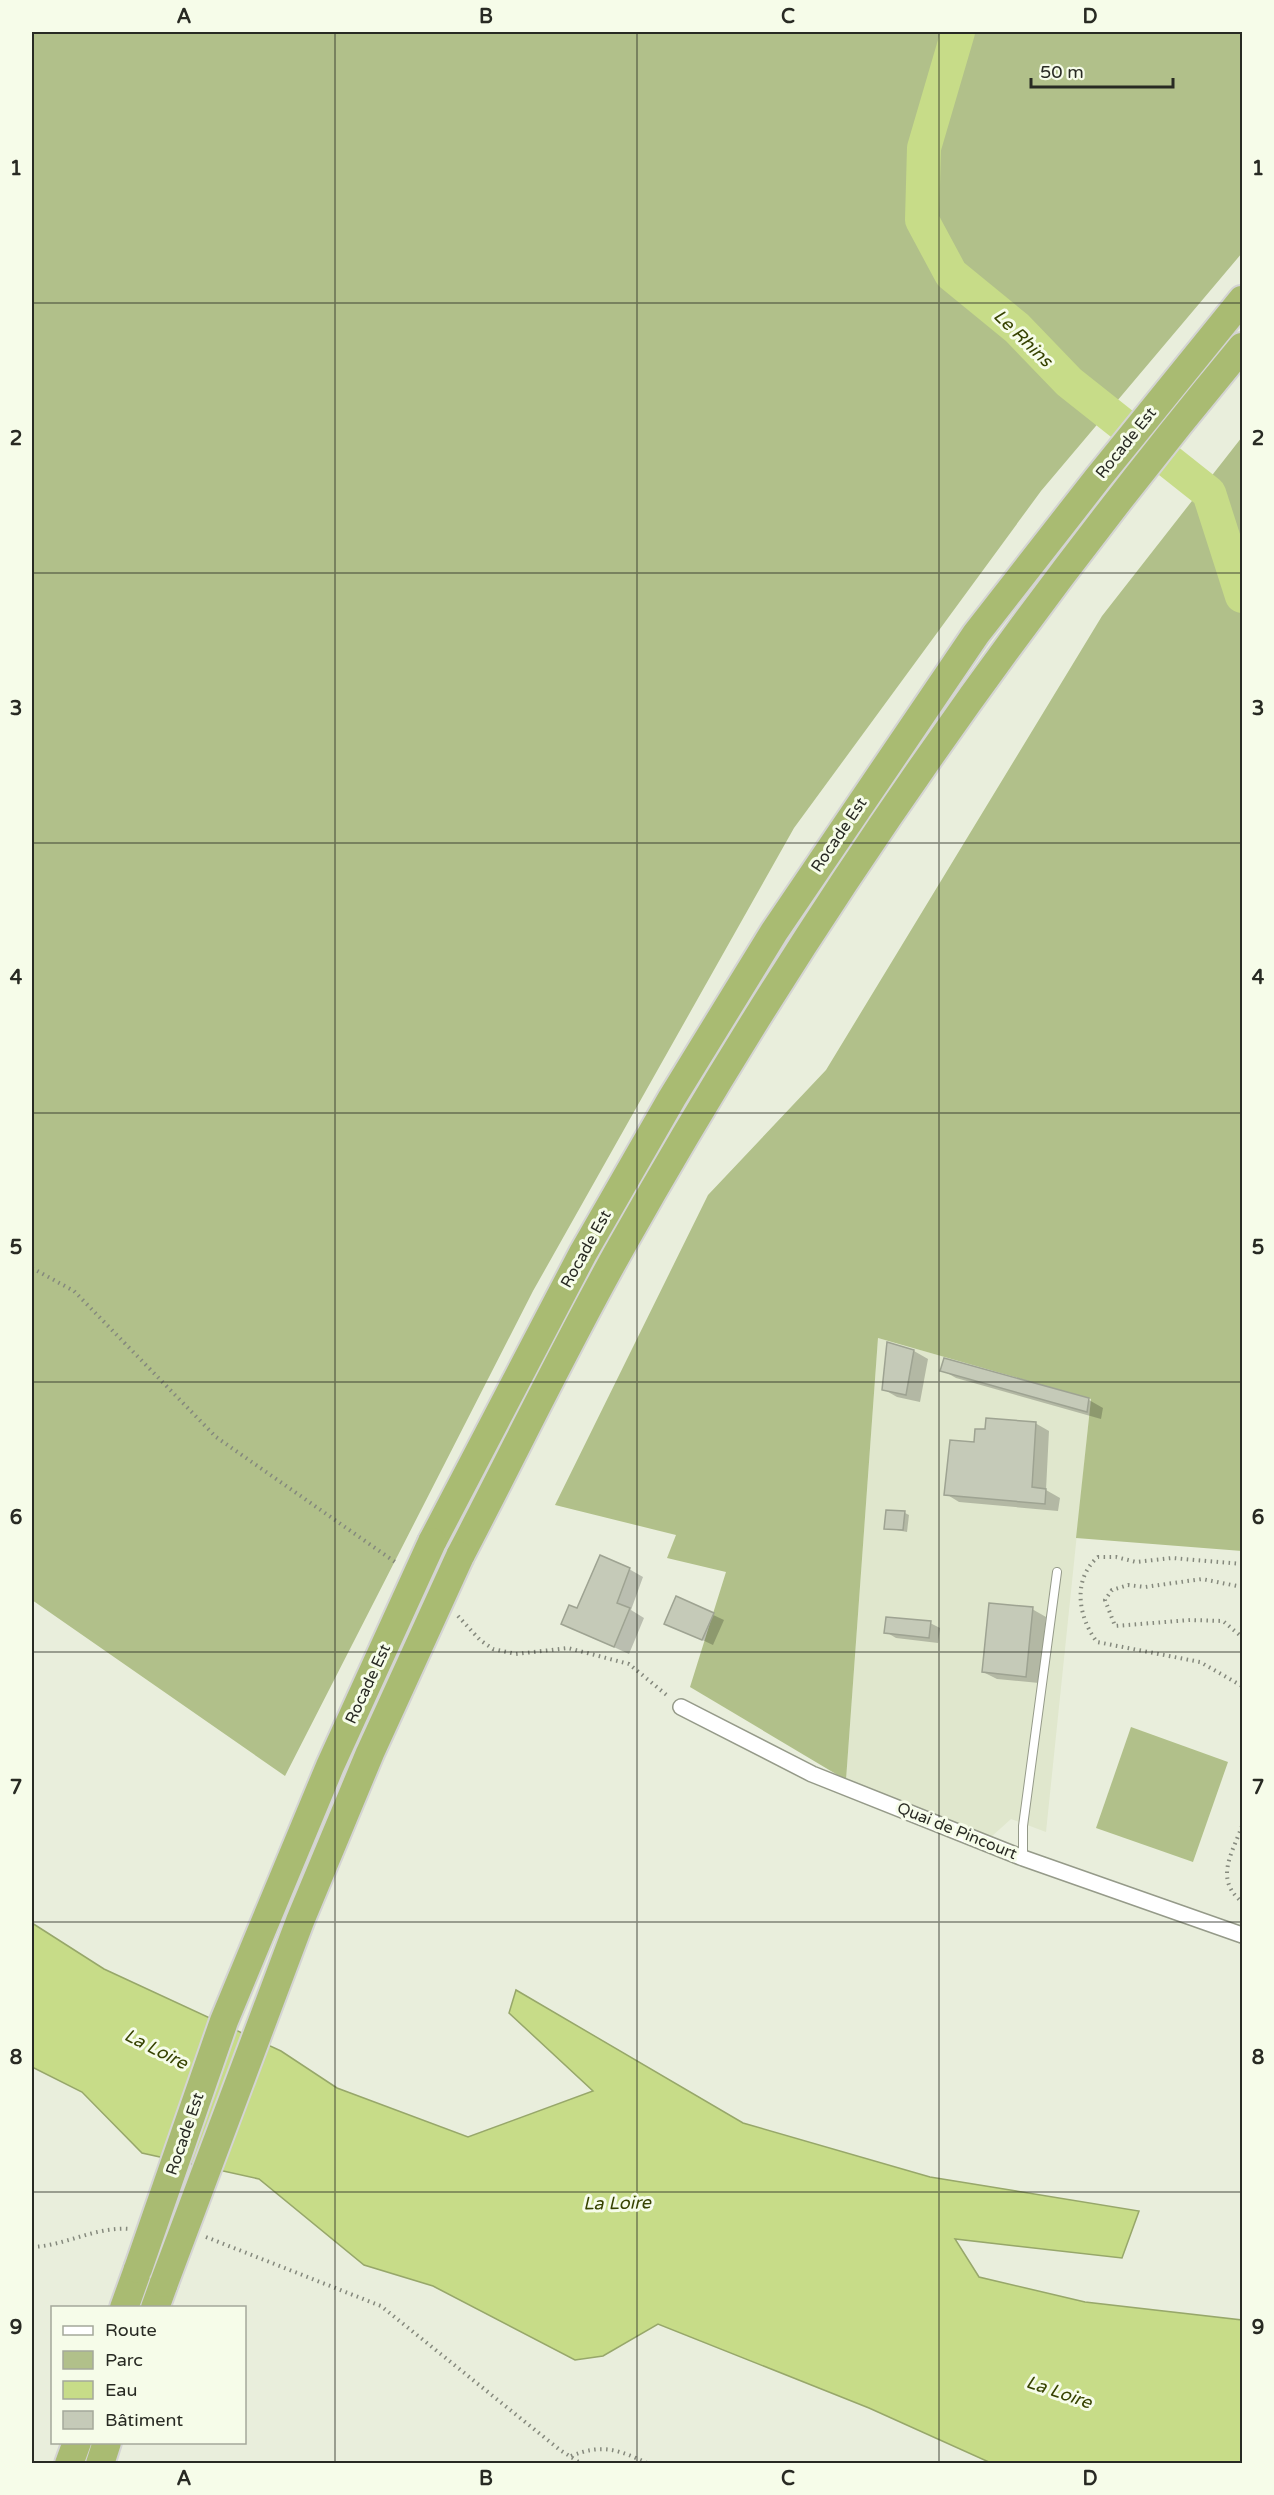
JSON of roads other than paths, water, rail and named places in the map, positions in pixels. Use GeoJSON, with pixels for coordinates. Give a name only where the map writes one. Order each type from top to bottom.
{"type":"FeatureCollection","features":[{"type":"Feature","properties":{"kind":"highway","name":"Rocade Est"},"geometry":{"type":"LineString","coordinates":[[124,2306],[224,2021],[330,1766],[432,1542],[583,1253],[672,1098],[774,932],[976,634],[1097,479],[1242,300]]}},
{"type":"Feature","properties":{"kind":"highway","name":"Rocade Est"},"geometry":{"type":"LineString","coordinates":[[159,2295],[300,1922],[370,1753],[460,1556],[620,1248],[806,939],[923,765],[1012,640],[1242,347]]}},
{"type":"Feature","properties":{"kind":"highway"},"geometry":{"type":"LineString","coordinates":[[69,2463],[76,2444]]}},
{"type":"Feature","properties":{"kind":"highway"},"geometry":{"type":"LineString","coordinates":[[100,2463],[106,2444]]}},
{"type":"Feature","properties":{"kind":"street","name":"Quai de Pincourt"},"geometry":{"type":"LineString","coordinates":[[681,1707],[812,1774],[1023,1858],[1242,1935]]}},
{"type":"Feature","properties":{"kind":"lane"},"geometry":{"type":"LineString","coordinates":[[1023,1858],[1023,1826],[1057,1572]]}},
{"type":"Feature","properties":{"kind":"water","name":"La Loire"},"geometry":{"type":"Polygon","coordinates":[[[32,1923],[104,1969],[281,2051],[337,2088],[468,2137],[593,2091],[509,2013],[516,1990],[743,2123],[930,2177],[1139,2211],[1122,2258],[955,2239],[979,2277],[1085,2302],[1242,2320],[1242,2463],[991,2463],[869,2408],[658,2324],[603,2356],[575,2360],[433,2286],[364,2265],[259,2179],[142,2153],[82,2092],[32,2067],[32,1923]]]}},
{"type":"Feature","properties":{"kind":"waterway","name":"Le Rhins"},"geometry":{"type":"LineString","coordinates":[[958,32],[924,148],[922,220],[951,274],[1017,328],[1069,382],[1209,493],[1242,596]]}}]}
